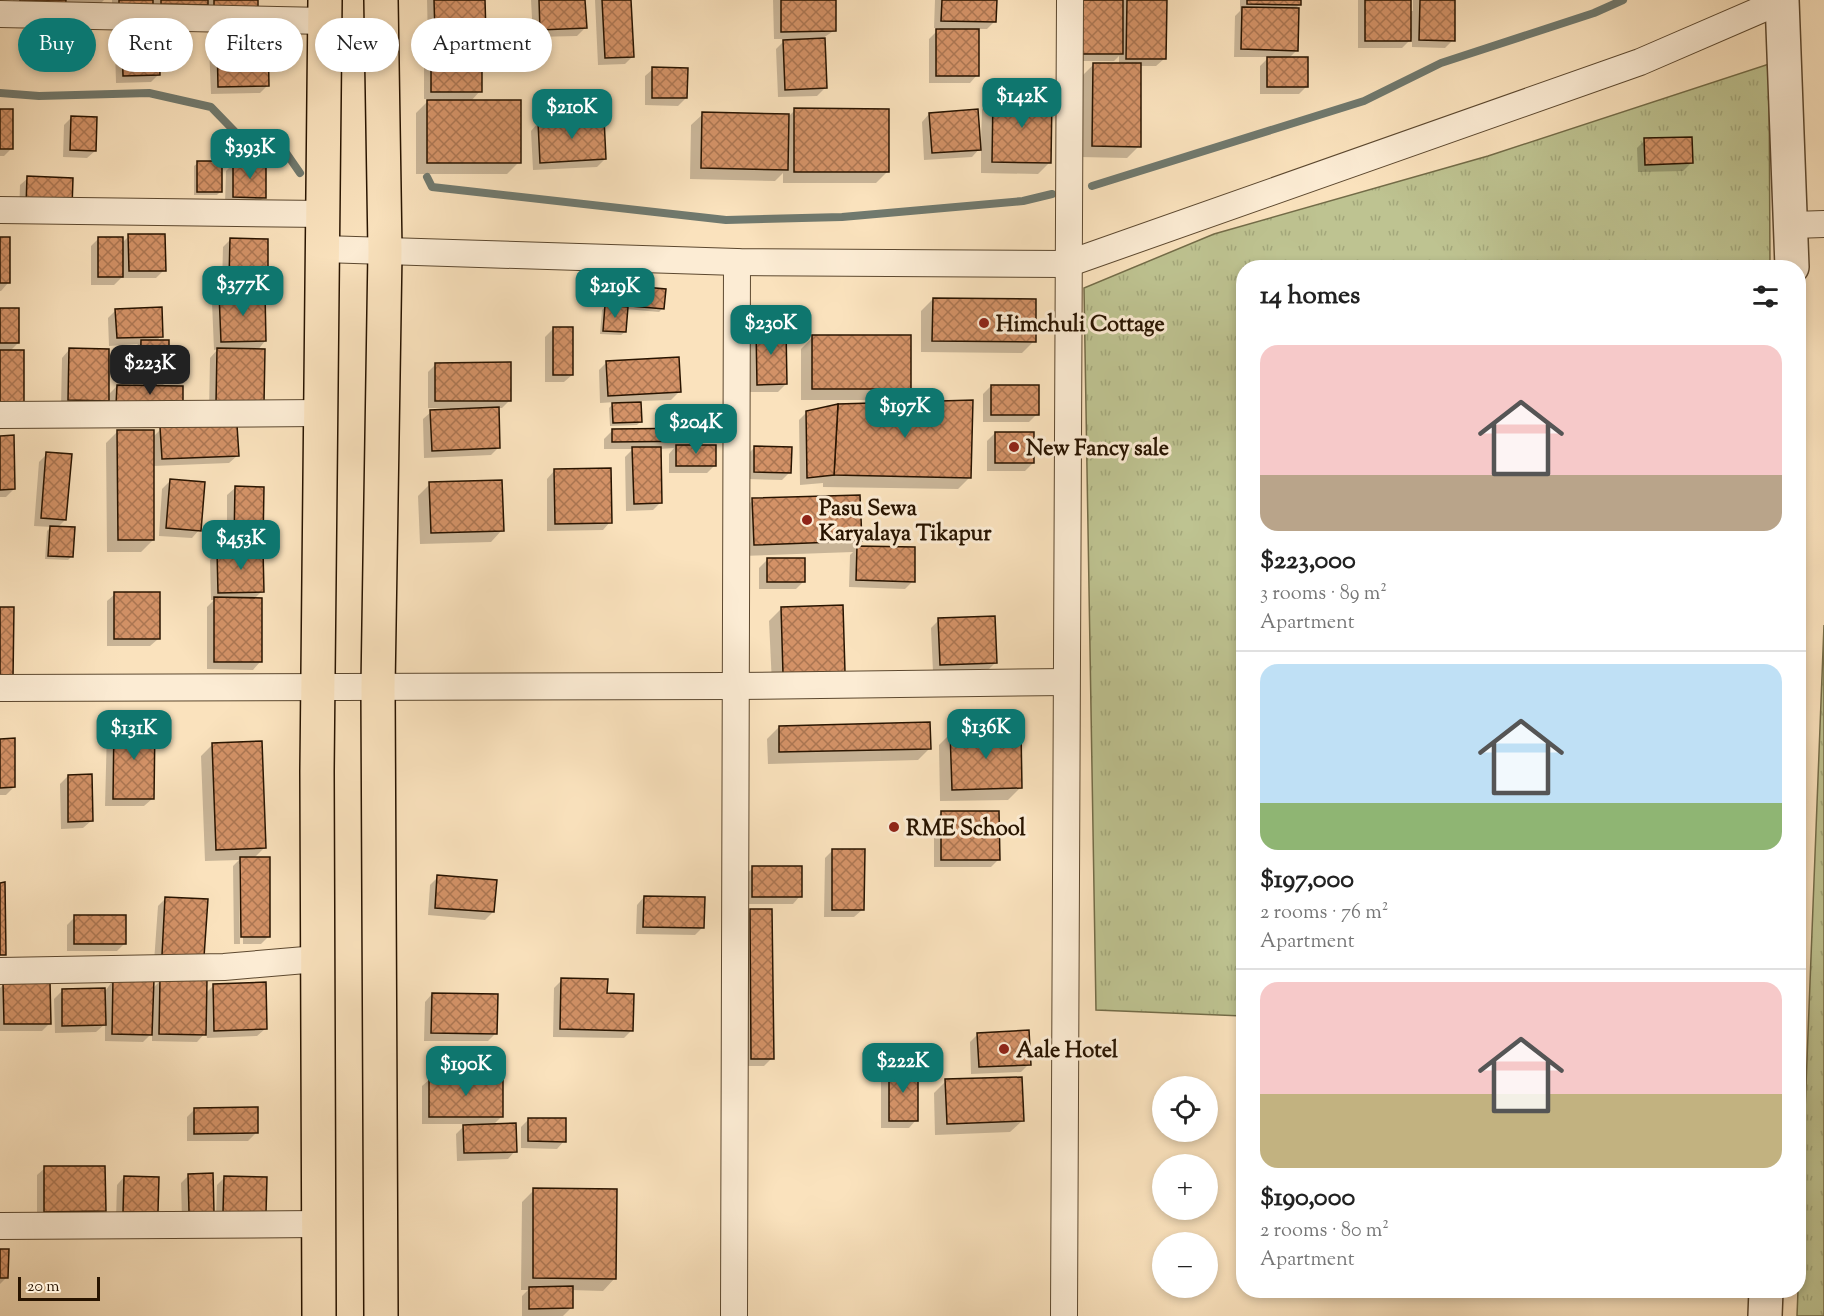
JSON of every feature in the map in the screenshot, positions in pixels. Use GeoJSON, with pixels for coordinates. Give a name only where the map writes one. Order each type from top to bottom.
{"type":"FeatureCollection","features":[{"type":"Feature","properties":{"kind":"main road"},"geometry":{"type":"LineString","coordinates":[[381,0],[385,251],[378,687],[381,1316]]}},
{"type":"Feature","properties":{"kind":"main road"},"geometry":{"type":"LineString","coordinates":[[319,1316],[317,687],[325,11]]}},
{"type":"Feature","properties":{"kind":"street"},"geometry":{"type":"LineString","coordinates":[[1064,1316],[1070,0]]}},
{"type":"Feature","properties":{"kind":"street"},"geometry":{"type":"LineString","coordinates":[[323,249],[737,262],[1067,264],[1640,62],[1781,1],[1808,224],[1795,260]]}},
{"type":"Feature","properties":{"kind":"street"},"geometry":{"type":"LineString","coordinates":[[0,14],[325,11]]}},
{"type":"Feature","properties":{"kind":"street"},"geometry":{"type":"LineString","coordinates":[[0,210],[323,205]]}},
{"type":"Feature","properties":{"kind":"street"},"geometry":{"type":"LineString","coordinates":[[734,1316],[737,262]]}},
{"type":"Feature","properties":{"kind":"street"},"geometry":{"type":"LineString","coordinates":[[0,415],[319,413]]}},
{"type":"Feature","properties":{"kind":"street"},"geometry":{"type":"LineString","coordinates":[[0,688],[734,686],[1066,682]]}},
{"type":"Feature","properties":{"kind":"street"},"geometry":{"type":"LineString","coordinates":[[0,971],[224,968],[317,959]]}},
{"type":"Feature","properties":{"kind":"street"},"geometry":{"type":"LineString","coordinates":[[0,1226],[318,1224]]}},
{"type":"Feature","properties":{"kind":"street"},"geometry":{"type":"LineString","coordinates":[[1765,1316],[1766,1298]]}},
{"type":"Feature","properties":{"kind":"green space"},"geometry":{"type":"Polygon","coordinates":[[[1769,64],[1770,260],[1236,260],[1236,1016],[1096,1010],[1084,288],[1214,234],[1488,156],[1769,64]]]}},
{"type":"Feature","properties":{"kind":"green space"},"geometry":{"type":"Polygon","coordinates":[[[1824,625],[1824,1316],[1797,1316],[1798,1298],[1806,1298],[1806,1085],[1824,625]]]}},
{"type":"Feature","properties":{"kind":"building"},"geometry":{"type":"Polygon","coordinates":[[[20,0],[66,0],[65,11],[19,8],[20,0]]]}},
{"type":"Feature","properties":{"kind":"building"},"geometry":{"type":"Polygon","coordinates":[[[119,0],[153,0],[153,7],[119,7],[119,0]]]}},
{"type":"Feature","properties":{"kind":"building"},"geometry":{"type":"Polygon","coordinates":[[[161,0],[208,0],[208,5],[161,4],[161,0]]]}},
{"type":"Feature","properties":{"kind":"building"},"geometry":{"type":"Polygon","coordinates":[[[214,0],[258,0],[258,10],[214,10],[214,0]]]}},
{"type":"Feature","properties":{"kind":"building"},"geometry":{"type":"Polygon","coordinates":[[[434,0],[485,0],[486,18],[435,18],[434,0]]]}},
{"type":"Feature","properties":{"kind":"building"},"geometry":{"type":"Polygon","coordinates":[[[539,0],[585,0],[587,28],[552,29],[552,18],[540,18],[539,0]]]}},
{"type":"Feature","properties":{"kind":"building"},"geometry":{"type":"Polygon","coordinates":[[[602,0],[631,0],[634,57],[605,58],[602,0]]]}},
{"type":"Feature","properties":{"kind":"building"},"geometry":{"type":"Polygon","coordinates":[[[781,0],[836,0],[836,31],[781,32],[781,0]]]}},
{"type":"Feature","properties":{"kind":"building"},"geometry":{"type":"Polygon","coordinates":[[[942,0],[997,0],[996,22],[941,21],[942,0]]]}},
{"type":"Feature","properties":{"kind":"building"},"geometry":{"type":"Polygon","coordinates":[[[1082,0],[1123,0],[1123,54],[1082,54],[1082,0]]]}},
{"type":"Feature","properties":{"kind":"building"},"geometry":{"type":"Polygon","coordinates":[[[1127,0],[1167,0],[1166,59],[1126,59],[1127,0]]]}},
{"type":"Feature","properties":{"kind":"building"},"geometry":{"type":"Polygon","coordinates":[[[1247,0],[1301,0],[1301,5],[1247,4],[1247,0]]]}},
{"type":"Feature","properties":{"kind":"building"},"geometry":{"type":"Polygon","coordinates":[[[1365,0],[1411,0],[1411,41],[1365,41],[1365,0]]]}},
{"type":"Feature","properties":{"kind":"building"},"geometry":{"type":"Polygon","coordinates":[[[1420,0],[1455,0],[1455,41],[1419,40],[1420,0]]]}},
{"type":"Feature","properties":{"kind":"building"},"geometry":{"type":"Polygon","coordinates":[[[1242,7],[1299,8],[1298,51],[1241,49],[1242,7]]]}},
{"type":"Feature","properties":{"kind":"building"},"geometry":{"type":"Polygon","coordinates":[[[936,29],[979,29],[979,76],[936,76],[936,29]]]}},
{"type":"Feature","properties":{"kind":"building"},"geometry":{"type":"Polygon","coordinates":[[[825,38],[827,88],[785,90],[783,40],[825,38]]]}},
{"type":"Feature","properties":{"kind":"building"},"geometry":{"type":"Polygon","coordinates":[[[1267,57],[1308,57],[1308,87],[1267,87],[1267,57]]]}},
{"type":"Feature","properties":{"kind":"building"},"geometry":{"type":"Polygon","coordinates":[[[1093,63],[1141,63],[1141,147],[1092,146],[1093,63]]]}},
{"type":"Feature","properties":{"kind":"building"},"geometry":{"type":"Polygon","coordinates":[[[652,67],[688,68],[687,98],[652,98],[652,67]]]}},
{"type":"Feature","properties":{"kind":"building"},"geometry":{"type":"Polygon","coordinates":[[[123,72],[160,72],[160,75],[123,76],[123,72]]]}},
{"type":"Feature","properties":{"kind":"building"},"geometry":{"type":"Polygon","coordinates":[[[218,72],[269,72],[269,86],[218,87],[218,72]]]}},
{"type":"Feature","properties":{"kind":"building"},"geometry":{"type":"Polygon","coordinates":[[[431,72],[482,72],[482,92],[431,92],[431,72]]]}},
{"type":"Feature","properties":{"kind":"building"},"geometry":{"type":"Polygon","coordinates":[[[993,96],[1052,97],[1051,163],[992,162],[993,96]]]}},
{"type":"Feature","properties":{"kind":"building"},"geometry":{"type":"Polygon","coordinates":[[[427,100],[521,100],[521,163],[427,163],[427,100]]]}},
{"type":"Feature","properties":{"kind":"building"},"geometry":{"type":"Polygon","coordinates":[[[794,108],[889,109],[889,172],[794,172],[794,108]]]}},
{"type":"Feature","properties":{"kind":"building"},"geometry":{"type":"Polygon","coordinates":[[[0,109],[13,109],[13,149],[0,149],[0,109]]]}},
{"type":"Feature","properties":{"kind":"building"},"geometry":{"type":"Polygon","coordinates":[[[978,109],[981,150],[932,153],[929,113],[978,109]]]}},
{"type":"Feature","properties":{"kind":"building"},"geometry":{"type":"Polygon","coordinates":[[[702,112],[789,114],[788,170],[701,168],[702,112]]]}},
{"type":"Feature","properties":{"kind":"building"},"geometry":{"type":"Polygon","coordinates":[[[71,116],[97,117],[96,151],[70,150],[71,116]]]}},
{"type":"Feature","properties":{"kind":"building"},"geometry":{"type":"Polygon","coordinates":[[[604,118],[606,159],[540,163],[538,122],[604,118]]]}},
{"type":"Feature","properties":{"kind":"building"},"geometry":{"type":"Polygon","coordinates":[[[1692,137],[1693,163],[1645,165],[1644,138],[1692,137]]]}},
{"type":"Feature","properties":{"kind":"building"},"geometry":{"type":"Polygon","coordinates":[[[197,161],[222,161],[222,192],[197,192],[197,161]]]}},
{"type":"Feature","properties":{"kind":"building"},"geometry":{"type":"Polygon","coordinates":[[[233,162],[266,163],[266,198],[233,197],[233,162]]]}},
{"type":"Feature","properties":{"kind":"building"},"geometry":{"type":"Polygon","coordinates":[[[27,176],[73,178],[72,208],[26,207],[27,176]]]}},
{"type":"Feature","properties":{"kind":"building"},"geometry":{"type":"Polygon","coordinates":[[[128,234],[165,234],[166,271],[129,271],[128,234]]]}},
{"type":"Feature","properties":{"kind":"building"},"geometry":{"type":"Polygon","coordinates":[[[0,237],[10,237],[10,283],[0,283],[0,237]]]}},
{"type":"Feature","properties":{"kind":"building"},"geometry":{"type":"Polygon","coordinates":[[[98,237],[123,237],[123,277],[98,277],[98,237]]]}},
{"type":"Feature","properties":{"kind":"building"},"geometry":{"type":"Polygon","coordinates":[[[230,238],[268,239],[268,280],[229,279],[230,238]]]}},
{"type":"Feature","properties":{"kind":"building"},"geometry":{"type":"Polygon","coordinates":[[[633,286],[666,289],[664,309],[631,306],[633,286]]]}},
{"type":"Feature","properties":{"kind":"building"},"geometry":{"type":"Polygon","coordinates":[[[265,292],[266,341],[221,342],[219,293],[265,292]]]}},
{"type":"Feature","properties":{"kind":"building","name":"Himchuli Cottage"},"geometry":{"type":"Polygon","coordinates":[[[933,298],[1036,299],[1036,342],[932,341],[933,298]]]}},
{"type":"Feature","properties":{"kind":"building"},"geometry":{"type":"Polygon","coordinates":[[[605,305],[628,307],[626,332],[603,331],[605,305]]]}},
{"type":"Feature","properties":{"kind":"building"},"geometry":{"type":"Polygon","coordinates":[[[162,307],[163,337],[117,338],[115,309],[162,307]]]}},
{"type":"Feature","properties":{"kind":"building"},"geometry":{"type":"Polygon","coordinates":[[[0,308],[19,308],[19,343],[0,343],[0,308]]]}},
{"type":"Feature","properties":{"kind":"building"},"geometry":{"type":"Polygon","coordinates":[[[553,327],[573,327],[573,375],[553,375],[553,327]]]}},
{"type":"Feature","properties":{"kind":"building"},"geometry":{"type":"Polygon","coordinates":[[[756,328],[786,328],[787,384],[757,385],[756,328]]]}},
{"type":"Feature","properties":{"kind":"building"},"geometry":{"type":"Polygon","coordinates":[[[812,335],[911,335],[911,389],[812,389],[812,335]]]}},
{"type":"Feature","properties":{"kind":"building"},"geometry":{"type":"Polygon","coordinates":[[[141,340],[169,340],[169,382],[140,381],[141,340]]]}},
{"type":"Feature","properties":{"kind":"building"},"geometry":{"type":"Polygon","coordinates":[[[69,348],[109,349],[109,401],[68,400],[69,348]]]}},
{"type":"Feature","properties":{"kind":"building"},"geometry":{"type":"Polygon","coordinates":[[[217,348],[265,349],[264,404],[216,403],[217,348]]]}},
{"type":"Feature","properties":{"kind":"building"},"geometry":{"type":"Polygon","coordinates":[[[0,350],[24,350],[24,402],[0,402],[0,350]]]}},
{"type":"Feature","properties":{"kind":"building"},"geometry":{"type":"Polygon","coordinates":[[[679,357],[681,392],[608,396],[606,361],[679,357]]]}},
{"type":"Feature","properties":{"kind":"building"},"geometry":{"type":"Polygon","coordinates":[[[511,362],[511,401],[435,401],[435,363],[511,362]]]}},
{"type":"Feature","properties":{"kind":"building"},"geometry":{"type":"Polygon","coordinates":[[[117,385],[183,386],[183,406],[116,405],[117,385]]]}},
{"type":"Feature","properties":{"kind":"building"},"geometry":{"type":"Polygon","coordinates":[[[991,385],[1039,385],[1039,415],[991,415],[991,385]]]}},
{"type":"Feature","properties":{"kind":"building"},"geometry":{"type":"Polygon","coordinates":[[[973,400],[971,478],[834,475],[838,404],[973,400]]]}},
{"type":"Feature","properties":{"kind":"building"},"geometry":{"type":"Polygon","coordinates":[[[641,402],[642,422],[613,423],[612,403],[641,402]]]}},
{"type":"Feature","properties":{"kind":"building"},"geometry":{"type":"Polygon","coordinates":[[[838,404],[834,475],[807,478],[806,411],[838,404]]]}},
{"type":"Feature","properties":{"kind":"building"},"geometry":{"type":"Polygon","coordinates":[[[499,407],[500,448],[432,451],[430,410],[499,407]]]}},
{"type":"Feature","properties":{"kind":"building"},"geometry":{"type":"Polygon","coordinates":[[[237,425],[239,456],[162,459],[160,427],[237,425]]]}},
{"type":"Feature","properties":{"kind":"building"},"geometry":{"type":"Polygon","coordinates":[[[705,428],[705,441],[612,442],[612,429],[705,428]]]}},
{"type":"Feature","properties":{"kind":"building"},"geometry":{"type":"Polygon","coordinates":[[[117,430],[154,430],[154,540],[118,540],[117,430]]]}},
{"type":"Feature","properties":{"kind":"building","name":"New Fancy sale"},"geometry":{"type":"Polygon","coordinates":[[[995,432],[1034,432],[1034,463],[995,463],[995,432]]]}},
{"type":"Feature","properties":{"kind":"building"},"geometry":{"type":"Polygon","coordinates":[[[14,435],[15,489],[0,490],[0,436],[14,435]]]}},
{"type":"Feature","properties":{"kind":"building"},"geometry":{"type":"Polygon","coordinates":[[[676,445],[716,445],[716,466],[676,466],[676,445]]]}},
{"type":"Feature","properties":{"kind":"building"},"geometry":{"type":"Polygon","coordinates":[[[754,446],[792,447],[791,473],[754,472],[754,446]]]}},
{"type":"Feature","properties":{"kind":"building"},"geometry":{"type":"Polygon","coordinates":[[[632,447],[661,447],[662,503],[634,504],[632,447]]]}},
{"type":"Feature","properties":{"kind":"building"},"geometry":{"type":"Polygon","coordinates":[[[46,452],[72,454],[66,520],[41,518],[46,452]]]}},
{"type":"Feature","properties":{"kind":"building"},"geometry":{"type":"Polygon","coordinates":[[[611,468],[612,523],[555,524],[554,469],[611,468]]]}},
{"type":"Feature","properties":{"kind":"building"},"geometry":{"type":"Polygon","coordinates":[[[170,479],[205,482],[201,531],[166,528],[170,479]]]}},
{"type":"Feature","properties":{"kind":"building"},"geometry":{"type":"Polygon","coordinates":[[[502,480],[504,531],[431,533],[429,482],[502,480]]]}},
{"type":"Feature","properties":{"kind":"building"},"geometry":{"type":"Polygon","coordinates":[[[235,486],[264,487],[263,543],[234,542],[235,486]]]}},
{"type":"Feature","properties":{"kind":"building","name":"Pasu Sewa Karyalaya Tikapur"},"geometry":{"type":"Polygon","coordinates":[[[860,495],[862,541],[754,545],[752,498],[860,495]]]}},
{"type":"Feature","properties":{"kind":"building"},"geometry":{"type":"Polygon","coordinates":[[[50,526],[75,527],[73,557],[48,556],[50,526]]]}},
{"type":"Feature","properties":{"kind":"building"},"geometry":{"type":"Polygon","coordinates":[[[857,546],[915,547],[915,582],[856,580],[857,546]]]}},
{"type":"Feature","properties":{"kind":"building"},"geometry":{"type":"Polygon","coordinates":[[[263,549],[264,592],[218,593],[217,551],[263,549]]]}},
{"type":"Feature","properties":{"kind":"building"},"geometry":{"type":"Polygon","coordinates":[[[767,558],[805,558],[805,582],[767,582],[767,558]]]}},
{"type":"Feature","properties":{"kind":"building"},"geometry":{"type":"Polygon","coordinates":[[[114,592],[160,592],[160,639],[114,639],[114,592]]]}},
{"type":"Feature","properties":{"kind":"building"},"geometry":{"type":"Polygon","coordinates":[[[214,597],[262,598],[262,662],[214,662],[214,597]]]}},
{"type":"Feature","properties":{"kind":"building"},"geometry":{"type":"Polygon","coordinates":[[[843,605],[845,672],[783,674],[781,607],[843,605]]]}},
{"type":"Feature","properties":{"kind":"building"},"geometry":{"type":"Polygon","coordinates":[[[0,607],[14,607],[13,679],[0,679],[0,607]]]}},
{"type":"Feature","properties":{"kind":"building"},"geometry":{"type":"Polygon","coordinates":[[[995,616],[997,663],[940,665],[938,618],[995,616]]]}},
{"type":"Feature","properties":{"kind":"building"},"geometry":{"type":"Polygon","coordinates":[[[114,722],[155,723],[154,799],[113,799],[114,722]]]}},
{"type":"Feature","properties":{"kind":"building"},"geometry":{"type":"Polygon","coordinates":[[[930,722],[931,749],[779,752],[779,726],[930,722]]]}},
{"type":"Feature","properties":{"kind":"building"},"geometry":{"type":"Polygon","coordinates":[[[1021,730],[1022,788],[952,790],[950,731],[1021,730]]]}},
{"type":"Feature","properties":{"kind":"building"},"geometry":{"type":"Polygon","coordinates":[[[15,738],[15,787],[0,788],[0,739],[15,738]]]}},
{"type":"Feature","properties":{"kind":"building"},"geometry":{"type":"Polygon","coordinates":[[[262,741],[266,848],[216,850],[212,743],[262,741]]]}},
{"type":"Feature","properties":{"kind":"building"},"geometry":{"type":"Polygon","coordinates":[[[92,774],[93,821],[68,822],[68,775],[92,774]]]}},
{"type":"Feature","properties":{"kind":"building"},"geometry":{"type":"Polygon","coordinates":[[[941,811],[999,811],[1000,860],[941,860],[941,811]]]}},
{"type":"Feature","properties":{"kind":"building"},"geometry":{"type":"Polygon","coordinates":[[[832,849],[865,849],[864,910],[832,910],[832,849]]]}},
{"type":"Feature","properties":{"kind":"building"},"geometry":{"type":"Polygon","coordinates":[[[240,857],[270,857],[270,937],[241,937],[240,857]]]}},
{"type":"Feature","properties":{"kind":"building"},"geometry":{"type":"Polygon","coordinates":[[[752,866],[802,866],[802,897],[752,897],[752,866]]]}},
{"type":"Feature","properties":{"kind":"building"},"geometry":{"type":"Polygon","coordinates":[[[437,875],[497,880],[494,912],[435,908],[437,875]]]}},
{"type":"Feature","properties":{"kind":"building"},"geometry":{"type":"Polygon","coordinates":[[[5,882],[6,955],[0,955],[0,883],[5,882]]]}},
{"type":"Feature","properties":{"kind":"building"},"geometry":{"type":"Polygon","coordinates":[[[644,896],[705,897],[704,928],[643,927],[644,896]]]}},
{"type":"Feature","properties":{"kind":"building"},"geometry":{"type":"Polygon","coordinates":[[[165,897],[208,899],[204,957],[162,955],[165,897]]]}},
{"type":"Feature","properties":{"kind":"building"},"geometry":{"type":"Polygon","coordinates":[[[750,909],[772,909],[774,1059],[751,1059],[750,909]]]}},
{"type":"Feature","properties":{"kind":"building"},"geometry":{"type":"Polygon","coordinates":[[[74,915],[126,915],[126,944],[74,944],[74,915]]]}},
{"type":"Feature","properties":{"kind":"building"},"geometry":{"type":"Polygon","coordinates":[[[113,978],[154,979],[152,1035],[112,1034],[113,978]]]}},
{"type":"Feature","properties":{"kind":"building"},"geometry":{"type":"Polygon","coordinates":[[[160,978],[207,979],[206,1035],[159,1034],[160,978]]]}},
{"type":"Feature","properties":{"kind":"building"},"geometry":{"type":"Polygon","coordinates":[[[561,978],[608,979],[607,993],[634,994],[633,1031],[560,1029],[561,978]]]}},
{"type":"Feature","properties":{"kind":"building"},"geometry":{"type":"Polygon","coordinates":[[[3,982],[50,982],[51,1024],[4,1024],[3,982]]]}},
{"type":"Feature","properties":{"kind":"building"},"geometry":{"type":"Polygon","coordinates":[[[266,982],[267,1029],[214,1031],[213,984],[266,982]]]}},
{"type":"Feature","properties":{"kind":"building"},"geometry":{"type":"Polygon","coordinates":[[[105,988],[106,1025],[62,1026],[62,989],[105,988]]]}},
{"type":"Feature","properties":{"kind":"building"},"geometry":{"type":"Polygon","coordinates":[[[432,993],[498,994],[497,1034],[431,1033],[432,993]]]}},
{"type":"Feature","properties":{"kind":"building","name":"Aale Hotel"},"geometry":{"type":"Polygon","coordinates":[[[1029,1030],[1031,1065],[979,1067],[977,1033],[1029,1030]]]}},
{"type":"Feature","properties":{"kind":"building"},"geometry":{"type":"Polygon","coordinates":[[[889,1067],[918,1067],[918,1121],[889,1121],[889,1067]]]}},
{"type":"Feature","properties":{"kind":"building"},"geometry":{"type":"Polygon","coordinates":[[[429,1077],[503,1077],[503,1117],[429,1117],[429,1077]]]}},
{"type":"Feature","properties":{"kind":"building"},"geometry":{"type":"Polygon","coordinates":[[[1022,1077],[1024,1121],[947,1124],[945,1079],[1022,1077]]]}},
{"type":"Feature","properties":{"kind":"building"},"geometry":{"type":"Polygon","coordinates":[[[258,1107],[258,1133],[194,1134],[194,1108],[258,1107]]]}},
{"type":"Feature","properties":{"kind":"building"},"geometry":{"type":"Polygon","coordinates":[[[528,1118],[566,1118],[566,1142],[528,1141],[528,1118]]]}},
{"type":"Feature","properties":{"kind":"building"},"geometry":{"type":"Polygon","coordinates":[[[516,1123],[517,1152],[464,1153],[463,1125],[516,1123]]]}},
{"type":"Feature","properties":{"kind":"building"},"geometry":{"type":"Polygon","coordinates":[[[44,1166],[105,1166],[106,1211],[44,1212],[44,1166]]]}},
{"type":"Feature","properties":{"kind":"building"},"geometry":{"type":"Polygon","coordinates":[[[213,1173],[214,1212],[189,1212],[188,1174],[213,1173]]]}},
{"type":"Feature","properties":{"kind":"building"},"geometry":{"type":"Polygon","coordinates":[[[124,1176],[159,1177],[158,1212],[123,1212],[124,1176]]]}},
{"type":"Feature","properties":{"kind":"building"},"geometry":{"type":"Polygon","coordinates":[[[224,1176],[267,1177],[266,1213],[223,1212],[224,1176]]]}},
{"type":"Feature","properties":{"kind":"building"},"geometry":{"type":"Polygon","coordinates":[[[533,1188],[617,1189],[616,1279],[533,1278],[533,1188]]]}},
{"type":"Feature","properties":{"kind":"building"},"geometry":{"type":"Polygon","coordinates":[[[0,1249],[9,1249],[8,1278],[0,1278],[0,1249]]]}},
{"type":"Feature","properties":{"kind":"building"},"geometry":{"type":"Polygon","coordinates":[[[573,1286],[573,1308],[529,1309],[529,1287],[573,1286]]]}},
{"type":"Feature","properties":{"kind":"waterway"},"geometry":{"type":"LineString","coordinates":[[1092,186],[1364,101],[1441,63],[1594,13],[1623,0]]}},
{"type":"Feature","properties":{"kind":"waterway"},"geometry":{"type":"LineString","coordinates":[[0,93],[39,96],[149,93],[211,107],[243,140],[282,147],[300,173]]}},
{"type":"Feature","properties":{"kind":"waterway"},"geometry":{"type":"LineString","coordinates":[[427,177],[432,187],[726,220],[842,217],[1023,201],[1052,194]]}},
{"type":"Feature","properties":{"kind":"place","name":"Himchuli Cottage"},"geometry":{"type":"Point","coordinates":[984,323]}},
{"type":"Feature","properties":{"kind":"place","name":"New Fancy sale"},"geometry":{"type":"Point","coordinates":[1014,447]}},
{"type":"Feature","properties":{"kind":"place","name":"Pasu Sewa Karyalaya Tikapur"},"geometry":{"type":"Point","coordinates":[807,520]}},
{"type":"Feature","properties":{"kind":"place","name":"RME School"},"geometry":{"type":"Point","coordinates":[894,827]}},
{"type":"Feature","properties":{"kind":"place","name":"Aale Hotel"},"geometry":{"type":"Point","coordinates":[1004,1049]}}]}
